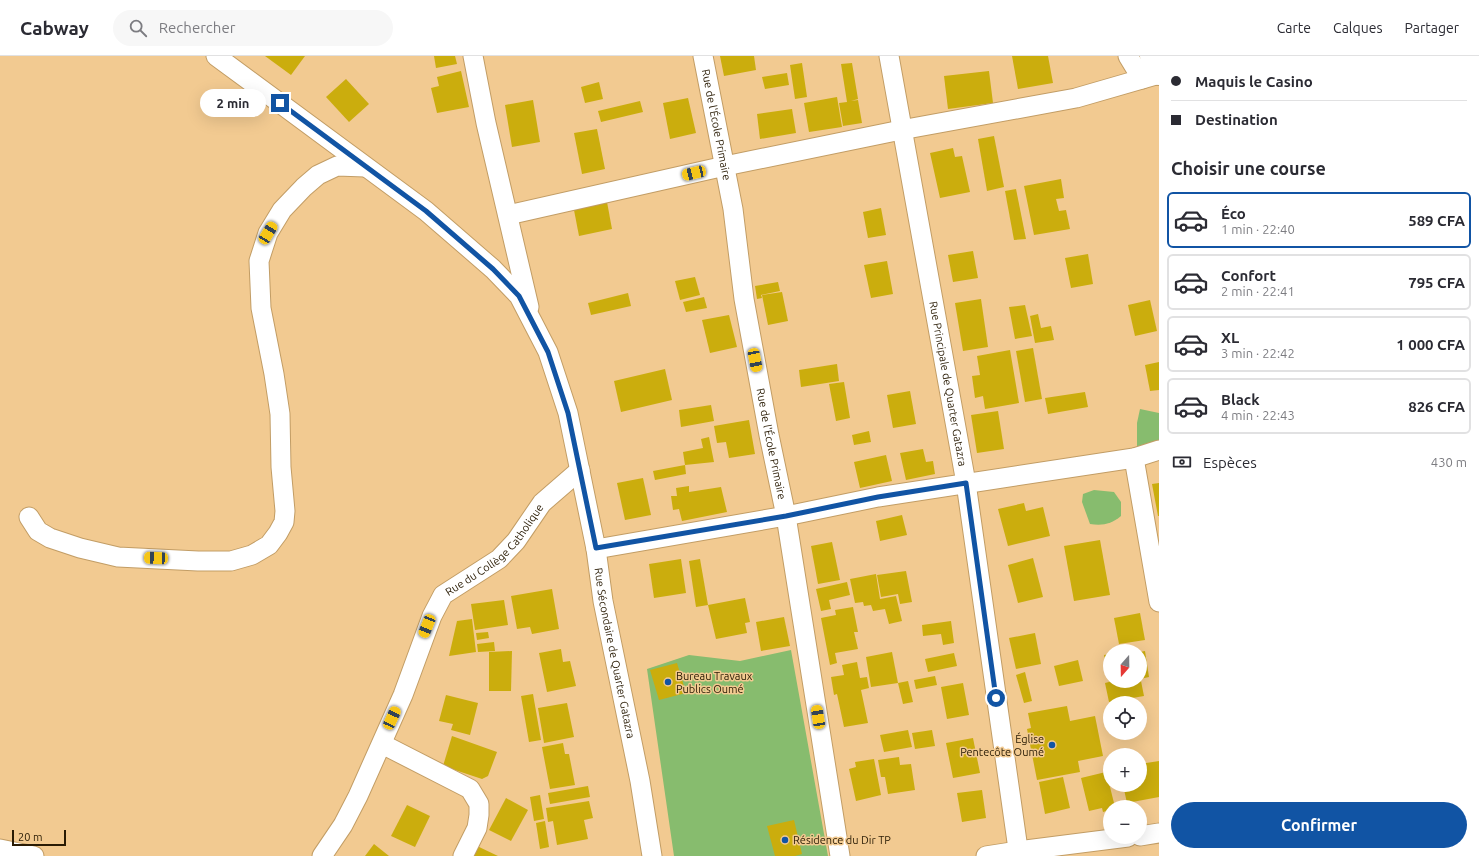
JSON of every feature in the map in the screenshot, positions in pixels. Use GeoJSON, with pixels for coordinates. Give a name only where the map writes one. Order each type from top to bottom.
{"type":"FeatureCollection","features":[{"type":"Feature","properties":{"kind":"main road"},"geometry":{"type":"LineString","coordinates":[[1151,56],[1153,76]]}},
{"type":"Feature","properties":{"kind":"street","name":"Rue Sécondaire de Quarter Gatazra"},"geometry":{"type":"LineString","coordinates":[[216,56],[426,211],[493,269],[519,296],[548,352],[568,413],[596,548],[603,601],[640,780],[652,856]]}},
{"type":"Feature","properties":{"kind":"street"},"geometry":{"type":"LineString","coordinates":[[473,56],[486,123],[533,322]]}},
{"type":"Feature","properties":{"kind":"street","name":"Rue de l'École Primaire"},"geometry":{"type":"LineString","coordinates":[[703,56],[733,209],[744,299],[769,435],[786,516],[840,856]]}},
{"type":"Feature","properties":{"kind":"street","name":"Rue Principale de Quarter Gatazra"},"geometry":{"type":"LineString","coordinates":[[889,56],[901,130],[966,483],[1019,853]]}},
{"type":"Feature","properties":{"kind":"street"},"geometry":{"type":"LineString","coordinates":[[1128,56],[1153,76]]}},
{"type":"Feature","properties":{"kind":"street"},"geometry":{"type":"LineString","coordinates":[[508,216],[725,166],[901,130],[1076,98],[1153,76]]}},
{"type":"Feature","properties":{"kind":"street"},"geometry":{"type":"LineString","coordinates":[[29,517],[38,531],[50,538],[80,548],[118,557],[231,561],[252,555],[269,545],[284,522],[285,511],[281,467],[280,414],[261,308],[259,261],[268,233],[282,210],[304,187],[318,175],[337,166],[365,167]]}},
{"type":"Feature","properties":{"kind":"street"},"geometry":{"type":"LineString","coordinates":[[596,548],[786,516],[878,497],[1134,458],[1159,450]]}},
{"type":"Feature","properties":{"kind":"street"},"geometry":{"type":"LineString","coordinates":[[1134,458],[1159,602]]}},
{"type":"Feature","properties":{"kind":"street","name":"Rue du Collège Catholique"},"geometry":{"type":"LineString","coordinates":[[322,856],[343,825],[358,796],[403,695],[429,623],[443,595],[499,559],[516,541],[542,503],[580,470]]}},
{"type":"Feature","properties":{"kind":"street"},"geometry":{"type":"LineString","coordinates":[[382,744],[470,789],[479,804],[479,815],[477,828],[463,856]]}},
{"type":"Feature","properties":{"kind":"street"},"geometry":{"type":"LineString","coordinates":[[1147,835],[1159,833]]}},
{"type":"Feature","properties":{"kind":"street"},"geometry":{"type":"LineString","coordinates":[[986,856],[1019,853],[1103,841]]}},
{"type":"Feature","properties":{"kind":"street"},"geometry":{"type":"LineString","coordinates":[[0,849],[34,856]]}},
{"type":"Feature","properties":{"kind":"green space"},"geometry":{"type":"Polygon","coordinates":[[[1140,409],[1159,413],[1159,450],[1142,451],[1137,446],[1137,423],[1140,409]]]}},
{"type":"Feature","properties":{"kind":"green space"},"geometry":{"type":"Polygon","coordinates":[[[1094,490],[1114,492],[1121,502],[1121,516],[1107,524],[1090,524],[1082,502],[1083,494],[1094,490]]]}},
{"type":"Feature","properties":{"kind":"green space"},"geometry":{"type":"Polygon","coordinates":[[[791,650],[828,856],[674,856],[647,669],[689,655],[740,661],[791,650]]]}},
{"type":"Feature","properties":{"kind":"building"},"geometry":{"type":"Polygon","coordinates":[[[265,56],[305,56],[291,75],[265,56]]]}},
{"type":"Feature","properties":{"kind":"building"},"geometry":{"type":"Polygon","coordinates":[[[434,56],[455,56],[457,64],[436,68],[434,56]]]}},
{"type":"Feature","properties":{"kind":"building"},"geometry":{"type":"Polygon","coordinates":[[[720,56],[754,56],[756,70],[724,76],[720,56]]]}},
{"type":"Feature","properties":{"kind":"building"},"geometry":{"type":"Polygon","coordinates":[[[1012,56],[1048,56],[1053,83],[1018,89],[1012,56]]]}},
{"type":"Feature","properties":{"kind":"building"},"geometry":{"type":"Polygon","coordinates":[[[802,63],[807,97],[795,99],[790,65],[802,63]]]}},
{"type":"Feature","properties":{"kind":"building"},"geometry":{"type":"Polygon","coordinates":[[[852,63],[858,99],[851,101],[858,100],[862,123],[843,126],[839,103],[847,102],[841,64],[852,63]]]}},
{"type":"Feature","properties":{"kind":"building"},"geometry":{"type":"Polygon","coordinates":[[[461,71],[469,107],[437,113],[431,88],[439,86],[437,77],[461,71]]]}},
{"type":"Feature","properties":{"kind":"building"},"geometry":{"type":"Polygon","coordinates":[[[989,71],[993,103],[948,109],[944,76],[989,71]]]}},
{"type":"Feature","properties":{"kind":"building"},"geometry":{"type":"Polygon","coordinates":[[[787,73],[789,85],[765,89],[762,77],[787,73]]]}},
{"type":"Feature","properties":{"kind":"building"},"geometry":{"type":"Polygon","coordinates":[[[346,79],[369,104],[349,122],[326,97],[346,79]]]}},
{"type":"Feature","properties":{"kind":"building"},"geometry":{"type":"Polygon","coordinates":[[[599,82],[603,99],[585,103],[581,87],[599,82]]]}},
{"type":"Feature","properties":{"kind":"building"},"geometry":{"type":"Polygon","coordinates":[[[837,97],[842,127],[809,132],[804,103],[837,97]]]}},
{"type":"Feature","properties":{"kind":"building"},"geometry":{"type":"Polygon","coordinates":[[[688,98],[696,133],[670,139],[663,103],[688,98]]]}},
{"type":"Feature","properties":{"kind":"building"},"geometry":{"type":"Polygon","coordinates":[[[533,100],[540,142],[512,147],[505,105],[533,100]]]}},
{"type":"Feature","properties":{"kind":"building"},"geometry":{"type":"Polygon","coordinates":[[[640,101],[643,112],[601,122],[598,111],[640,101]]]}},
{"type":"Feature","properties":{"kind":"building"},"geometry":{"type":"Polygon","coordinates":[[[792,109],[796,133],[760,139],[757,114],[792,109]]]}},
{"type":"Feature","properties":{"kind":"building"},"geometry":{"type":"Polygon","coordinates":[[[597,129],[605,169],[582,174],[574,133],[597,129]]]}},
{"type":"Feature","properties":{"kind":"building"},"geometry":{"type":"Polygon","coordinates":[[[994,136],[1004,187],[987,191],[978,139],[994,136]]]}},
{"type":"Feature","properties":{"kind":"building"},"geometry":{"type":"Polygon","coordinates":[[[953,148],[955,157],[962,156],[970,192],[940,198],[930,153],[953,148]]]}},
{"type":"Feature","properties":{"kind":"building"},"geometry":{"type":"Polygon","coordinates":[[[1061,179],[1064,198],[1056,199],[1059,211],[1066,210],[1070,229],[1034,235],[1024,186],[1061,179]]]}},
{"type":"Feature","properties":{"kind":"building"},"geometry":{"type":"Polygon","coordinates":[[[1016,189],[1026,239],[1014,240],[1005,191],[1016,189]]]}},
{"type":"Feature","properties":{"kind":"building"},"geometry":{"type":"Polygon","coordinates":[[[607,202],[612,229],[579,236],[574,210],[607,202]]]}},
{"type":"Feature","properties":{"kind":"building"},"geometry":{"type":"Polygon","coordinates":[[[881,208],[886,235],[868,238],[863,212],[881,208]]]}},
{"type":"Feature","properties":{"kind":"building"},"geometry":{"type":"Polygon","coordinates":[[[973,251],[978,278],[953,282],[948,255],[973,251]]]}},
{"type":"Feature","properties":{"kind":"building"},"geometry":{"type":"Polygon","coordinates":[[[1088,254],[1093,284],[1071,288],[1065,258],[1088,254]]]}},
{"type":"Feature","properties":{"kind":"building"},"geometry":{"type":"Polygon","coordinates":[[[887,261],[893,294],[871,298],[864,265],[887,261]]]}},
{"type":"Feature","properties":{"kind":"building"},"geometry":{"type":"Polygon","coordinates":[[[695,277],[700,295],[680,300],[675,281],[695,277]]]}},
{"type":"Feature","properties":{"kind":"building"},"geometry":{"type":"Polygon","coordinates":[[[778,282],[780,291],[761,295],[762,298],[757,299],[755,286],[778,282]]]}},
{"type":"Feature","properties":{"kind":"building"},"geometry":{"type":"Polygon","coordinates":[[[782,292],[788,321],[768,325],[762,295],[782,292]]]}},
{"type":"Feature","properties":{"kind":"building"},"geometry":{"type":"Polygon","coordinates":[[[628,293],[631,306],[591,315],[588,303],[628,293]]]}},
{"type":"Feature","properties":{"kind":"building"},"geometry":{"type":"Polygon","coordinates":[[[704,297],[707,308],[686,312],[683,302],[704,297]]]}},
{"type":"Feature","properties":{"kind":"building"},"geometry":{"type":"Polygon","coordinates":[[[981,299],[988,347],[963,351],[955,303],[981,299]]]}},
{"type":"Feature","properties":{"kind":"building"},"geometry":{"type":"Polygon","coordinates":[[[1150,300],[1157,331],[1135,336],[1128,305],[1150,300]]]}},
{"type":"Feature","properties":{"kind":"building"},"geometry":{"type":"Polygon","coordinates":[[[1025,305],[1032,336],[1015,339],[1009,307],[1025,305]]]}},
{"type":"Feature","properties":{"kind":"building"},"geometry":{"type":"Polygon","coordinates":[[[1038,314],[1041,328],[1051,326],[1054,340],[1035,343],[1030,316],[1038,314]]]}},
{"type":"Feature","properties":{"kind":"building"},"geometry":{"type":"Polygon","coordinates":[[[729,315],[737,347],[710,353],[702,320],[729,315]]]}},
{"type":"Feature","properties":{"kind":"building"},"geometry":{"type":"Polygon","coordinates":[[[1033,348],[1042,399],[1025,402],[1016,351],[1033,348]]]}},
{"type":"Feature","properties":{"kind":"building"},"geometry":{"type":"Polygon","coordinates":[[[1010,350],[1019,403],[985,409],[983,396],[975,398],[972,376],[980,375],[977,356],[1010,350]]]}},
{"type":"Feature","properties":{"kind":"building"},"geometry":{"type":"Polygon","coordinates":[[[1159,362],[1159,390],[1150,391],[1145,365],[1159,362]]]}},
{"type":"Feature","properties":{"kind":"building"},"geometry":{"type":"Polygon","coordinates":[[[837,364],[839,381],[801,387],[799,370],[837,364]]]}},
{"type":"Feature","properties":{"kind":"building"},"geometry":{"type":"Polygon","coordinates":[[[665,369],[672,400],[621,412],[614,381],[665,369]]]}},
{"type":"Feature","properties":{"kind":"building"},"geometry":{"type":"Polygon","coordinates":[[[844,382],[850,418],[836,421],[829,384],[844,382]]]}},
{"type":"Feature","properties":{"kind":"building"},"geometry":{"type":"Polygon","coordinates":[[[910,391],[916,424],[893,428],[887,395],[910,391]]]}},
{"type":"Feature","properties":{"kind":"building"},"geometry":{"type":"Polygon","coordinates":[[[1085,392],[1088,407],[1048,414],[1045,398],[1085,392]]]}},
{"type":"Feature","properties":{"kind":"building"},"geometry":{"type":"Polygon","coordinates":[[[711,405],[714,421],[681,427],[679,410],[711,405]]]}},
{"type":"Feature","properties":{"kind":"building"},"geometry":{"type":"Polygon","coordinates":[[[998,411],[1004,449],[977,453],[971,415],[998,411]]]}},
{"type":"Feature","properties":{"kind":"building"},"geometry":{"type":"Polygon","coordinates":[[[749,420],[755,454],[729,458],[726,442],[717,443],[714,426],[749,420]]]}},
{"type":"Feature","properties":{"kind":"building"},"geometry":{"type":"Polygon","coordinates":[[[869,431],[871,442],[854,445],[852,435],[869,431]]]}},
{"type":"Feature","properties":{"kind":"building"},"geometry":{"type":"Polygon","coordinates":[[[709,437],[714,462],[685,465],[683,452],[703,448],[701,439],[709,437]]]}},
{"type":"Feature","properties":{"kind":"building"},"geometry":{"type":"Polygon","coordinates":[[[923,449],[926,462],[933,461],[935,474],[906,480],[900,453],[923,449]]]}},
{"type":"Feature","properties":{"kind":"building"},"geometry":{"type":"Polygon","coordinates":[[[886,455],[892,481],[860,488],[854,462],[886,455]]]}},
{"type":"Feature","properties":{"kind":"building"},"geometry":{"type":"Polygon","coordinates":[[[685,465],[686,474],[655,480],[653,471],[685,465]]]}},
{"type":"Feature","properties":{"kind":"building"},"geometry":{"type":"Polygon","coordinates":[[[643,478],[651,515],[625,520],[617,483],[643,478]]]}},
{"type":"Feature","properties":{"kind":"building"},"geometry":{"type":"Polygon","coordinates":[[[1159,483],[1159,516],[1158,516],[1152,484],[1159,483]]]}},
{"type":"Feature","properties":{"kind":"building"},"geometry":{"type":"Polygon","coordinates":[[[689,486],[689,492],[721,487],[727,512],[682,521],[679,509],[673,510],[671,496],[677,496],[676,488],[689,486]]]}},
{"type":"Feature","properties":{"kind":"building"},"geometry":{"type":"Polygon","coordinates":[[[1024,503],[1026,511],[1043,507],[1050,536],[1008,546],[998,509],[1024,503]]]}},
{"type":"Feature","properties":{"kind":"building"},"geometry":{"type":"Polygon","coordinates":[[[902,515],[907,535],[880,541],[876,521],[902,515]]]}},
{"type":"Feature","properties":{"kind":"building"},"geometry":{"type":"Polygon","coordinates":[[[1100,540],[1110,595],[1074,601],[1064,546],[1100,540]]]}},
{"type":"Feature","properties":{"kind":"building"},"geometry":{"type":"Polygon","coordinates":[[[832,542],[840,580],[818,584],[811,546],[832,542]]]}},
{"type":"Feature","properties":{"kind":"building"},"geometry":{"type":"Polygon","coordinates":[[[1033,558],[1043,597],[1018,603],[1008,565],[1033,558]]]}},
{"type":"Feature","properties":{"kind":"building"},"geometry":{"type":"Polygon","coordinates":[[[681,559],[686,593],[654,598],[649,564],[681,559]]]}},
{"type":"Feature","properties":{"kind":"building"},"geometry":{"type":"Polygon","coordinates":[[[700,559],[708,605],[696,607],[689,561],[700,559]]]}},
{"type":"Feature","properties":{"kind":"building"},"geometry":{"type":"Polygon","coordinates":[[[906,571],[912,602],[900,604],[898,594],[881,597],[877,575],[906,571]]]}},
{"type":"Feature","properties":{"kind":"building"},"geometry":{"type":"Polygon","coordinates":[[[876,574],[880,599],[896,596],[902,621],[889,624],[885,609],[873,611],[871,605],[864,606],[863,602],[855,603],[850,579],[876,574]]]}},
{"type":"Feature","properties":{"kind":"building"},"geometry":{"type":"Polygon","coordinates":[[[847,582],[850,595],[829,600],[831,609],[821,611],[816,589],[847,582]]]}},
{"type":"Feature","properties":{"kind":"building"},"geometry":{"type":"Polygon","coordinates":[[[552,589],[559,629],[532,634],[530,627],[517,629],[511,596],[552,589]]]}},
{"type":"Feature","properties":{"kind":"building"},"geometry":{"type":"Polygon","coordinates":[[[745,598],[750,622],[745,623],[747,633],[716,639],[708,605],[745,598]]]}},
{"type":"Feature","properties":{"kind":"building"},"geometry":{"type":"Polygon","coordinates":[[[504,600],[508,625],[475,630],[471,604],[504,600]]]}},
{"type":"Feature","properties":{"kind":"building"},"geometry":{"type":"Polygon","coordinates":[[[853,607],[858,632],[854,632],[858,649],[835,653],[837,663],[830,665],[821,618],[836,615],[835,610],[853,607]]]}},
{"type":"Feature","properties":{"kind":"building"},"geometry":{"type":"Polygon","coordinates":[[[1140,613],[1145,640],[1119,644],[1114,618],[1140,613]]]}},
{"type":"Feature","properties":{"kind":"building"},"geometry":{"type":"Polygon","coordinates":[[[784,617],[790,646],[761,651],[756,622],[784,617]]]}},
{"type":"Feature","properties":{"kind":"building"},"geometry":{"type":"Polygon","coordinates":[[[472,619],[476,652],[449,656],[457,621],[472,619]]]}},
{"type":"Feature","properties":{"kind":"building"},"geometry":{"type":"Polygon","coordinates":[[[951,621],[954,643],[943,645],[941,634],[923,636],[922,625],[951,621]]]}},
{"type":"Feature","properties":{"kind":"building"},"geometry":{"type":"Polygon","coordinates":[[[488,632],[489,638],[477,640],[476,633],[488,632]]]}},
{"type":"Feature","properties":{"kind":"building"},"geometry":{"type":"Polygon","coordinates":[[[1035,633],[1041,664],[1016,669],[1009,638],[1035,633]]]}},
{"type":"Feature","properties":{"kind":"building"},"geometry":{"type":"Polygon","coordinates":[[[494,642],[495,651],[478,652],[477,644],[494,642]]]}},
{"type":"Feature","properties":{"kind":"building"},"geometry":{"type":"Polygon","coordinates":[[[561,649],[563,662],[570,661],[576,686],[547,692],[539,653],[561,649]]]}},
{"type":"Feature","properties":{"kind":"building"},"geometry":{"type":"Polygon","coordinates":[[[512,651],[511,691],[489,691],[489,652],[512,651]]]}},
{"type":"Feature","properties":{"kind":"building"},"geometry":{"type":"Polygon","coordinates":[[[892,652],[898,683],[871,687],[866,657],[892,652]]]}},
{"type":"Feature","properties":{"kind":"building"},"geometry":{"type":"Polygon","coordinates":[[[954,653],[957,666],[928,672],[925,659],[954,653]]]}},
{"type":"Feature","properties":{"kind":"building"},"geometry":{"type":"Polygon","coordinates":[[[1078,660],[1083,681],[1059,686],[1054,666],[1078,660]]]}},
{"type":"Feature","properties":{"kind":"building"},"geometry":{"type":"Polygon","coordinates":[[[857,662],[860,678],[867,677],[869,688],[861,690],[868,723],[844,727],[837,694],[834,695],[831,677],[844,675],[842,665],[857,662]]]}},
{"type":"Feature","properties":{"kind":"building","name":"Bureau Travaux Publics Oumé"},"geometry":{"type":"Polygon","coordinates":[[[677,663],[686,693],[659,700],[650,670],[677,663]]]}},
{"type":"Feature","properties":{"kind":"building"},"geometry":{"type":"Polygon","coordinates":[[[1147,664],[1149,677],[1147,677],[1147,664]]]}},
{"type":"Feature","properties":{"kind":"building"},"geometry":{"type":"Polygon","coordinates":[[[1025,672],[1032,701],[1024,703],[1016,675],[1025,672]]]}},
{"type":"Feature","properties":{"kind":"building"},"geometry":{"type":"Polygon","coordinates":[[[935,676],[937,685],[916,689],[914,680],[935,676]]]}},
{"type":"Feature","properties":{"kind":"building"},"geometry":{"type":"Polygon","coordinates":[[[908,681],[913,702],[903,704],[898,683],[908,681]]]}},
{"type":"Feature","properties":{"kind":"building"},"geometry":{"type":"Polygon","coordinates":[[[963,683],[969,715],[947,719],[941,687],[963,683]]]}},
{"type":"Feature","properties":{"kind":"building"},"geometry":{"type":"Polygon","coordinates":[[[1106,688],[1142,688],[1144,696],[1108,696],[1106,688]]]}},
{"type":"Feature","properties":{"kind":"building"},"geometry":{"type":"Polygon","coordinates":[[[533,694],[541,740],[529,742],[521,696],[533,694]]]}},
{"type":"Feature","properties":{"kind":"building"},"geometry":{"type":"Polygon","coordinates":[[[446,695],[478,703],[470,735],[451,730],[453,724],[439,721],[446,695]]]}},
{"type":"Feature","properties":{"kind":"building"},"geometry":{"type":"Polygon","coordinates":[[[567,703],[574,737],[544,743],[538,708],[567,703]]]}},
{"type":"Feature","properties":{"kind":"building"},"geometry":{"type":"Polygon","coordinates":[[[1067,706],[1070,721],[1095,716],[1103,756],[1078,761],[1080,772],[1037,780],[1027,729],[1031,728],[1028,713],[1067,706]]]}},
{"type":"Feature","properties":{"kind":"building"},"geometry":{"type":"Polygon","coordinates":[[[908,730],[912,747],[884,752],[880,735],[908,730]]]}},
{"type":"Feature","properties":{"kind":"building"},"geometry":{"type":"Polygon","coordinates":[[[932,730],[935,746],[915,749],[912,733],[932,730]]]}},
{"type":"Feature","properties":{"kind":"building"},"geometry":{"type":"Polygon","coordinates":[[[452,736],[497,752],[488,776],[482,779],[443,766],[452,736]]]}},
{"type":"Feature","properties":{"kind":"building"},"geometry":{"type":"Polygon","coordinates":[[[973,738],[980,773],[953,778],[946,743],[973,738]]]}},
{"type":"Feature","properties":{"kind":"building"},"geometry":{"type":"Polygon","coordinates":[[[563,743],[565,754],[569,754],[575,785],[550,789],[542,747],[563,743]]]}},
{"type":"Feature","properties":{"kind":"building"},"geometry":{"type":"Polygon","coordinates":[[[899,757],[900,765],[911,764],[915,790],[888,794],[885,777],[881,777],[878,760],[899,757]]]}},
{"type":"Feature","properties":{"kind":"building"},"geometry":{"type":"Polygon","coordinates":[[[874,759],[881,795],[856,801],[849,769],[856,767],[855,762],[874,759]]]}},
{"type":"Feature","properties":{"kind":"building"},"geometry":{"type":"Polygon","coordinates":[[[1159,761],[1159,797],[1143,800],[1126,800],[1125,792],[1147,792],[1147,763],[1159,761]]]}},
{"type":"Feature","properties":{"kind":"building"},"geometry":{"type":"Polygon","coordinates":[[[1103,773],[1103,792],[1111,792],[1113,800],[1103,800],[1103,812],[1102,808],[1089,811],[1081,778],[1103,773]]]}},
{"type":"Feature","properties":{"kind":"building"},"geometry":{"type":"Polygon","coordinates":[[[1063,777],[1070,808],[1045,814],[1039,782],[1063,777]]]}},
{"type":"Feature","properties":{"kind":"building"},"geometry":{"type":"Polygon","coordinates":[[[588,786],[590,797],[550,804],[548,793],[588,786]]]}},
{"type":"Feature","properties":{"kind":"building"},"geometry":{"type":"Polygon","coordinates":[[[982,790],[986,818],[962,822],[957,793],[982,790]]]}},
{"type":"Feature","properties":{"kind":"building"},"geometry":{"type":"Polygon","coordinates":[[[540,795],[544,819],[534,821],[530,797],[540,795]]]}},
{"type":"Feature","properties":{"kind":"building"},"geometry":{"type":"Polygon","coordinates":[[[506,798],[528,810],[511,841],[489,830],[506,798]]]}},
{"type":"Feature","properties":{"kind":"building"},"geometry":{"type":"Polygon","coordinates":[[[589,801],[593,818],[584,820],[588,839],[557,845],[553,821],[548,822],[546,808],[589,801]]]}},
{"type":"Feature","properties":{"kind":"building"},"geometry":{"type":"Polygon","coordinates":[[[407,805],[430,816],[415,847],[391,836],[407,805]]]}},
{"type":"Feature","properties":{"kind":"building","name":"Résidence du Dir TP"},"geometry":{"type":"Polygon","coordinates":[[[794,820],[802,854],[795,856],[775,856],[767,826],[794,820]]]}},
{"type":"Feature","properties":{"kind":"building"},"geometry":{"type":"Polygon","coordinates":[[[545,821],[549,847],[540,849],[536,823],[545,821]]]}},
{"type":"Feature","properties":{"kind":"building"},"geometry":{"type":"Polygon","coordinates":[[[374,844],[389,856],[365,856],[374,844]]]}},
{"type":"Feature","properties":{"kind":"building"},"geometry":{"type":"Polygon","coordinates":[[[477,846],[498,856],[472,856],[477,846]]]}},
{"type":"Feature","properties":{"kind":"place","name":"Bureau Travaux Publics Oumé"},"geometry":{"type":"Point","coordinates":[668,682]}},
{"type":"Feature","properties":{"kind":"place","name":"Église Pentecôte Oumé"},"geometry":{"type":"Point","coordinates":[1052,745]}},
{"type":"Feature","properties":{"kind":"place","name":"Résidence du Dir TP"},"geometry":{"type":"Point","coordinates":[785,840]}},
{"type":"Feature","properties":{"kind":"route"},"geometry":{"type":"LineString","coordinates":[[280,103],[426,211],[493,269],[519,296],[548,352],[568,413],[596,548],[786,516],[878,497],[966,483],[996,698]]}}]}
